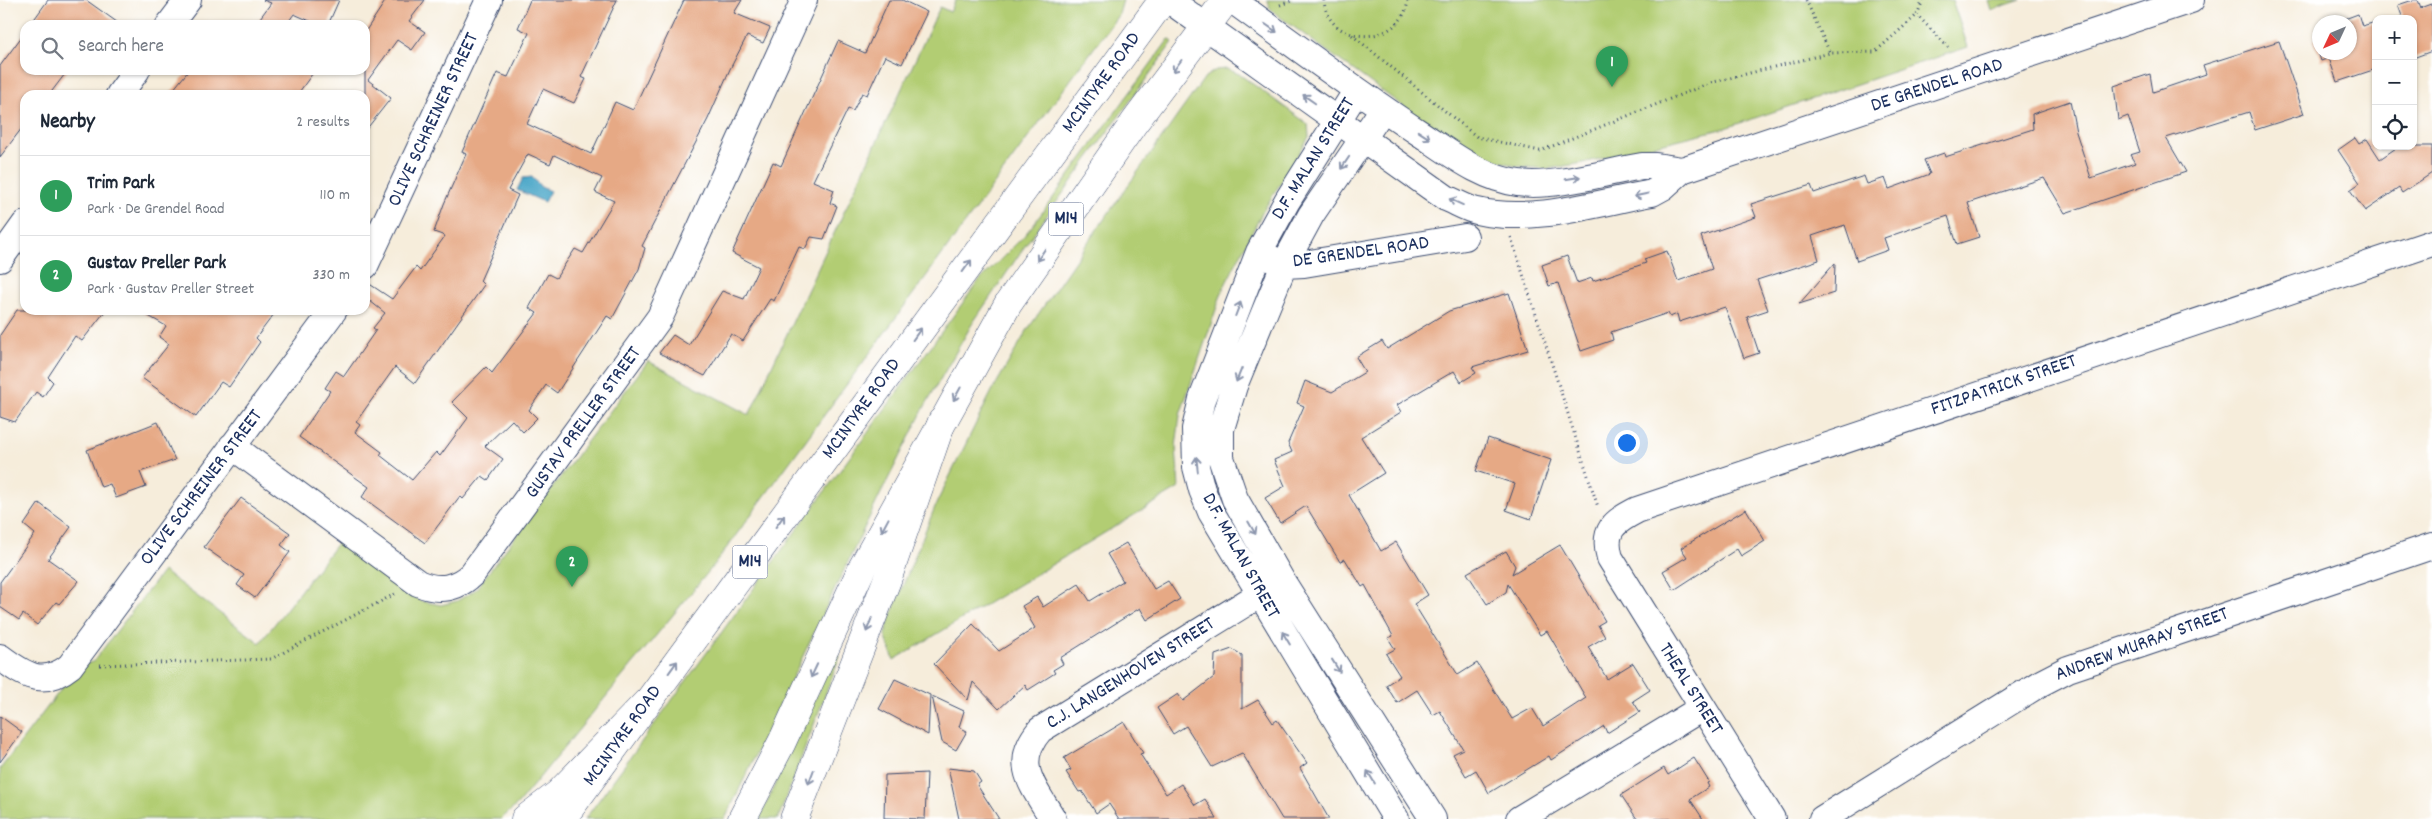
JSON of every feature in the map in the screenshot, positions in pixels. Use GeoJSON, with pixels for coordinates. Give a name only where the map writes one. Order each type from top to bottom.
{"type":"FeatureCollection","features":[{"type":"Feature","properties":{"kind":"main road","name":"MCINTYRE ROAD"},"geometry":{"type":"LineString","coordinates":[[562,819],[1163,0]]}},
{"type":"Feature","properties":{"kind":"main road","name":"M14"},"geometry":{"type":"LineString","coordinates":[[742,819],[782,742],[862,568],[1008,304],[1128,131],[1226,0]]}},
{"type":"Feature","properties":{"kind":"main road"},"geometry":{"type":"LineString","coordinates":[[794,819],[887,580],[942,421]]}},
{"type":"Feature","properties":{"kind":"main road"},"geometry":{"type":"LineString","coordinates":[[525,819],[558,794],[647,702]]}},
{"type":"Feature","properties":{"kind":"street"},"geometry":{"type":"LineString","coordinates":[[173,20],[188,0]]}},
{"type":"Feature","properties":{"kind":"street","name":"OLIVE SCHREINER STREET"},"geometry":{"type":"LineString","coordinates":[[370,255],[489,0]]}},
{"type":"Feature","properties":{"kind":"street","name":"GUSTAV PRELLER STREET"},"geometry":{"type":"LineString","coordinates":[[232,446],[418,583],[427,587],[447,588],[464,581],[472,574],[655,327],[804,0]]}},
{"type":"Feature","properties":{"kind":"street","name":"DE GRENDEL ROAD"},"geometry":{"type":"LineString","coordinates":[[1169,0],[1446,198],[1475,211],[1503,215],[1543,214],[1652,193],[1663,187],[1682,170],[2191,0]]}},
{"type":"Feature","properties":{"kind":"street","name":"DE GRENDEL ROAD"},"geometry":{"type":"LineString","coordinates":[[1232,0],[1383,108],[1469,166],[1490,176],[1518,184],[1546,183],[1642,166],[1682,170]]}},
{"type":"Feature","properties":{"kind":"street"},"geometry":{"type":"LineString","coordinates":[[123,90],[133,75]]}},
{"type":"Feature","properties":{"kind":"street","name":"D.F. MALAN STREET"},"geometry":{"type":"LineString","coordinates":[[1357,90],[1337,119],[1259,252],[1202,399],[1195,429],[1196,466],[1202,490],[1211,512],[1396,819]]}},
{"type":"Feature","properties":{"kind":"street","name":"D.F. MALAN STREET"},"geometry":{"type":"LineString","coordinates":[[1383,108],[1310,215],[1284,265],[1234,386],[1221,430],[1221,458],[1235,499],[1282,580],[1433,819]]}},
{"type":"Feature","properties":{"kind":"street"},"geometry":{"type":"LineString","coordinates":[[0,259],[20,231]]}},
{"type":"Feature","properties":{"kind":"street","name":"DE GRENDEL ROAD"},"geometry":{"type":"LineString","coordinates":[[1259,252],[1284,265],[1465,237]]}},
{"type":"Feature","properties":{"kind":"street","name":"FITZPATRICK STREET"},"geometry":{"type":"LineString","coordinates":[[1609,546],[1620,518],[1637,510],[2432,243]]}},
{"type":"Feature","properties":{"kind":"street","name":"OLIVE SCHREINER STREET"},"geometry":{"type":"LineString","coordinates":[[70,666],[330,315]]}},
{"type":"Feature","properties":{"kind":"street","name":"THEAL STREET"},"geometry":{"type":"LineString","coordinates":[[1609,546],[1702,708],[1772,819]]}},
{"type":"Feature","properties":{"kind":"street","name":"ANDREW MURRAY STREET"},"geometry":{"type":"LineString","coordinates":[[1822,819],[2039,684],[2068,670],[2432,546]]}},
{"type":"Feature","properties":{"kind":"street","name":"C.J. LANGENHOVEN STREET"},"geometry":{"type":"LineString","coordinates":[[1053,819],[1031,784],[1025,762],[1030,742],[1040,730],[1282,580]]}},
{"type":"Feature","properties":{"kind":"street"},"geometry":{"type":"LineString","coordinates":[[0,657],[23,673],[40,678],[57,675],[70,666]]}},
{"type":"Feature","properties":{"kind":"street"},"geometry":{"type":"LineString","coordinates":[[1519,819],[1702,708]]}},
{"type":"Feature","properties":{"kind":"path"},"geometry":{"type":"LineString","coordinates":[[1277,6],[1294,0]]}},
{"type":"Feature","properties":{"kind":"path"},"geometry":{"type":"LineString","coordinates":[[1324,0],[1330,17],[1339,28],[1352,34],[1366,37],[1380,35],[1392,28],[1402,18],[1408,0]]}},
{"type":"Feature","properties":{"kind":"path"},"geometry":{"type":"LineString","coordinates":[[1806,0],[1830,53]]}},
{"type":"Feature","properties":{"kind":"path"},"geometry":{"type":"LineString","coordinates":[[1352,34],[1477,137],[1540,152],[1710,83],[1830,53],[1875,52],[1917,15],[1923,0]]}},
{"type":"Feature","properties":{"kind":"path"},"geometry":{"type":"LineString","coordinates":[[1917,15],[1948,47]]}},
{"type":"Feature","properties":{"kind":"path"},"geometry":{"type":"LineString","coordinates":[[1510,234],[1609,546]]}},
{"type":"Feature","properties":{"kind":"path"},"geometry":{"type":"LineString","coordinates":[[70,666],[271,659],[418,583]]}},
{"type":"Feature","properties":{"kind":"green space"},"geometry":{"type":"Polygon","coordinates":[[[956,0],[1123,0],[1119,14],[714,565],[517,805],[501,819],[0,819],[0,769],[65,684],[88,663],[93,662],[163,571],[260,643],[338,542],[421,601],[441,605],[457,601],[475,590],[648,361],[749,415],[940,7],[950,12],[956,0]]]}},
{"type":"Feature","properties":{"kind":"green space"},"geometry":{"type":"Polygon","coordinates":[[[1267,0],[1952,0],[1968,47],[1725,128],[1583,163],[1547,169],[1515,166],[1477,154],[1448,139],[1276,14],[1270,8],[1267,0]]]}},
{"type":"Feature","properties":{"kind":"green space"},"geometry":{"type":"Polygon","coordinates":[[[1988,0],[2021,0],[1991,10],[1988,0]]]}},
{"type":"Feature","properties":{"kind":"green space"},"geometry":{"type":"Polygon","coordinates":[[[1169,39],[1173,42],[1029,240],[972,324],[925,406],[879,497],[725,819],[585,819],[978,282],[1023,237],[1036,221],[1169,39]]]}},
{"type":"Feature","properties":{"kind":"green space"},"geometry":{"type":"Polygon","coordinates":[[[1227,69],[1239,74],[1308,124],[1309,137],[1262,213],[1223,289],[1180,415],[1176,447],[1179,488],[894,660],[885,635],[891,615],[937,502],[992,391],[1028,329],[1205,77],[1216,70],[1227,69]]]}},
{"type":"Feature","properties":{"kind":"green space"},"geometry":{"type":"Polygon","coordinates":[[[835,655],[840,656],[778,819],[759,819],[835,655]]]}},
{"type":"Feature","properties":{"kind":"water"},"geometry":{"type":"Polygon","coordinates":[[[532,177],[541,187],[550,191],[544,202],[517,190],[523,178],[532,177]]]}},
{"type":"Feature","properties":{"kind":"building"},"geometry":{"type":"Polygon","coordinates":[[[48,0],[86,0],[114,20],[34,20],[48,0]]]}},
{"type":"Feature","properties":{"kind":"building"},"geometry":{"type":"Polygon","coordinates":[[[263,0],[339,0],[330,20],[308,20],[294,14],[290,20],[259,20],[271,3],[263,0]]]}},
{"type":"Feature","properties":{"kind":"building"},"geometry":{"type":"Polygon","coordinates":[[[386,0],[425,0],[409,21],[425,32],[412,50],[397,40],[368,80],[391,98],[370,125],[370,90],[365,90],[365,75],[370,75],[370,24],[386,0]]]}},
{"type":"Feature","properties":{"kind":"building"},"geometry":{"type":"Polygon","coordinates":[[[530,0],[617,0],[581,77],[586,79],[574,103],[543,89],[527,124],[591,154],[615,102],[633,110],[684,0],[742,0],[734,13],[770,28],[763,43],[747,36],[708,119],[642,246],[645,248],[639,269],[612,319],[607,316],[557,393],[546,385],[529,410],[537,418],[523,432],[512,420],[485,446],[503,459],[488,480],[482,476],[463,499],[460,496],[425,543],[362,497],[369,487],[299,437],[330,391],[325,388],[336,371],[344,376],[376,330],[373,328],[385,313],[370,301],[370,284],[392,299],[416,267],[420,271],[445,236],[434,232],[466,154],[462,152],[497,73],[508,77],[529,33],[518,28],[530,0]],[[528,154],[508,190],[518,195],[480,281],[484,285],[415,383],[395,367],[356,422],[360,425],[355,432],[382,452],[380,455],[412,480],[436,452],[440,456],[468,418],[452,402],[486,367],[492,373],[537,313],[529,308],[548,274],[556,278],[575,249],[583,253],[614,201],[595,192],[602,178],[554,155],[550,164],[528,154]]]}},
{"type":"Feature","properties":{"kind":"building"},"geometry":{"type":"Polygon","coordinates":[[[889,0],[902,0],[927,12],[902,64],[885,56],[867,95],[862,93],[853,111],[848,109],[813,181],[834,190],[830,203],[837,206],[824,239],[811,237],[805,249],[799,247],[774,301],[770,299],[743,341],[731,334],[705,376],[659,353],[673,335],[689,345],[722,291],[744,299],[759,267],[732,253],[773,162],[781,166],[838,41],[865,53],[889,0]]]}},
{"type":"Feature","properties":{"kind":"building"},"geometry":{"type":"Polygon","coordinates":[[[2413,0],[2418,0],[2421,8],[2432,4],[2432,51],[2417,57],[2417,15],[2402,15],[2398,5],[2413,0]]]}},
{"type":"Feature","properties":{"kind":"building"},"geometry":{"type":"Polygon","coordinates":[[[2358,14],[2362,26],[2372,23],[2372,70],[2337,82],[2330,60],[2357,60],[2357,15],[2355,15],[2358,14]]]}},
{"type":"Feature","properties":{"kind":"building"},"geometry":{"type":"Polygon","coordinates":[[[20,39],[20,75],[64,75],[53,90],[20,90],[20,131],[0,157],[0,66],[20,39]]]}},
{"type":"Feature","properties":{"kind":"building"},"geometry":{"type":"Polygon","coordinates":[[[2279,41],[2304,114],[2255,130],[2249,112],[2166,138],[2186,172],[2065,213],[2044,178],[1968,203],[1979,237],[1957,244],[1948,216],[1884,238],[1888,250],[1857,261],[1845,225],[1812,236],[1819,260],[1757,280],[1768,310],[1747,317],[1759,353],[1744,358],[1725,307],[1679,322],[1677,314],[1670,317],[1668,313],[1611,332],[1613,340],[1581,351],[1558,283],[1549,286],[1542,265],[1567,256],[1577,283],[1592,278],[1593,281],[1646,263],[1644,259],[1667,251],[1678,281],[1712,269],[1701,236],[1756,217],[1751,204],[1811,185],[1814,193],[1864,176],[1867,184],[1885,178],[1889,189],[1930,174],[1924,160],[1944,153],[1945,157],[2033,129],[2032,114],[2070,101],[2076,132],[2091,178],[2135,163],[2130,155],[2140,152],[2128,116],[2118,120],[2114,86],[2150,74],[2153,92],[2206,74],[2203,65],[2279,41]]]}},
{"type":"Feature","properties":{"kind":"building"},"geometry":{"type":"Polygon","coordinates":[[[185,75],[311,75],[301,90],[173,90],[185,75]]]}},
{"type":"Feature","properties":{"kind":"building"},"geometry":{"type":"Polygon","coordinates":[[[2355,138],[2359,144],[2367,139],[2372,150],[2374,150],[2380,159],[2393,150],[2417,150],[2417,146],[2432,146],[2432,173],[2402,193],[2399,188],[2365,211],[2350,190],[2360,183],[2338,150],[2355,138]]]}},
{"type":"Feature","properties":{"kind":"building"},"geometry":{"type":"Polygon","coordinates":[[[1835,263],[1834,293],[1799,304],[1835,263]]]}},
{"type":"Feature","properties":{"kind":"building"},"geometry":{"type":"Polygon","coordinates":[[[1509,293],[1528,350],[1472,367],[1476,373],[1461,382],[1454,371],[1397,405],[1401,412],[1361,437],[1384,473],[1349,495],[1381,551],[1396,542],[1428,595],[1414,604],[1458,675],[1477,663],[1512,719],[1532,708],[1543,726],[1586,698],[1547,631],[1540,635],[1508,584],[1506,592],[1487,604],[1467,573],[1506,551],[1515,566],[1512,574],[1560,545],[1605,621],[1598,625],[1605,637],[1588,647],[1607,679],[1633,663],[1650,690],[1633,701],[1640,712],[1607,733],[1604,726],[1551,760],[1549,756],[1489,793],[1476,770],[1466,776],[1453,754],[1463,749],[1440,711],[1433,715],[1417,690],[1397,703],[1386,685],[1400,676],[1386,654],[1395,649],[1388,638],[1393,636],[1365,585],[1362,587],[1345,559],[1340,562],[1306,506],[1280,523],[1265,498],[1285,486],[1274,460],[1292,452],[1288,443],[1304,406],[1297,403],[1305,381],[1332,392],[1365,372],[1356,357],[1382,341],[1387,349],[1449,311],[1509,293]]]}},
{"type":"Feature","properties":{"kind":"building"},"geometry":{"type":"Polygon","coordinates":[[[17,310],[20,310],[20,315],[102,315],[82,341],[75,336],[48,377],[53,382],[43,397],[36,392],[15,422],[0,417],[0,335],[17,310]]]}},
{"type":"Feature","properties":{"kind":"building"},"geometry":{"type":"Polygon","coordinates":[[[147,315],[273,315],[256,338],[260,342],[229,387],[221,382],[196,417],[142,378],[169,344],[159,337],[166,326],[147,315]]]}},
{"type":"Feature","properties":{"kind":"building"},"geometry":{"type":"Polygon","coordinates":[[[158,422],[175,460],[140,472],[146,487],[116,498],[110,484],[101,487],[87,450],[158,422]]]}},
{"type":"Feature","properties":{"kind":"building"},"geometry":{"type":"Polygon","coordinates":[[[1488,438],[1551,460],[1531,519],[1506,510],[1515,484],[1476,471],[1488,438]]]}},
{"type":"Feature","properties":{"kind":"building"},"geometry":{"type":"Polygon","coordinates":[[[241,498],[290,533],[281,545],[290,552],[255,598],[237,585],[244,575],[204,547],[241,498]]]}},
{"type":"Feature","properties":{"kind":"building"},"geometry":{"type":"Polygon","coordinates":[[[39,503],[71,527],[48,559],[79,581],[59,604],[56,602],[37,625],[23,614],[19,620],[0,607],[0,582],[35,534],[24,525],[39,503]]]}},
{"type":"Feature","properties":{"kind":"building"},"geometry":{"type":"Polygon","coordinates":[[[1746,509],[1765,541],[1741,556],[1737,549],[1674,590],[1663,571],[1687,557],[1681,548],[1746,509]]]}},
{"type":"Feature","properties":{"kind":"building"},"geometry":{"type":"Polygon","coordinates":[[[1126,543],[1154,589],[1168,581],[1180,599],[1147,620],[1140,608],[1060,658],[1063,664],[1053,670],[1055,673],[1028,690],[1025,685],[999,709],[973,682],[968,700],[934,664],[973,624],[999,651],[1035,628],[1022,606],[1037,597],[1043,607],[1079,584],[1090,601],[1123,581],[1107,554],[1126,543]]]}},
{"type":"Feature","properties":{"kind":"building"},"geometry":{"type":"Polygon","coordinates":[[[1232,649],[1242,655],[1242,709],[1258,700],[1273,723],[1277,720],[1307,763],[1300,768],[1329,819],[1282,819],[1242,753],[1212,767],[1186,726],[1173,734],[1157,708],[1178,694],[1183,701],[1214,677],[1215,655],[1232,649]]]}},
{"type":"Feature","properties":{"kind":"building"},"geometry":{"type":"Polygon","coordinates":[[[895,679],[930,695],[928,735],[879,709],[895,679]]]}},
{"type":"Feature","properties":{"kind":"building"},"geometry":{"type":"Polygon","coordinates":[[[932,696],[964,711],[959,727],[967,731],[956,750],[942,742],[932,696]]]}},
{"type":"Feature","properties":{"kind":"building"},"geometry":{"type":"Polygon","coordinates":[[[0,716],[22,732],[0,762],[0,716]]]}},
{"type":"Feature","properties":{"kind":"building"},"geometry":{"type":"Polygon","coordinates":[[[1124,722],[1143,753],[1140,754],[1166,794],[1181,784],[1195,805],[1205,799],[1217,819],[1119,819],[1109,804],[1096,813],[1082,791],[1079,792],[1066,772],[1071,770],[1064,758],[1124,722]]]}},
{"type":"Feature","properties":{"kind":"building"},"geometry":{"type":"Polygon","coordinates":[[[1694,758],[1709,782],[1707,783],[1709,787],[1690,799],[1703,819],[1637,819],[1621,795],[1664,768],[1668,775],[1694,758]]]}},
{"type":"Feature","properties":{"kind":"building"},"geometry":{"type":"Polygon","coordinates":[[[948,768],[974,771],[981,782],[977,785],[999,819],[959,819],[948,768]]]}},
{"type":"Feature","properties":{"kind":"building"},"geometry":{"type":"Polygon","coordinates":[[[927,773],[925,819],[884,818],[885,775],[927,773]]]}},
{"type":"Feature","properties":{"kind":"place","name":"Trim Park"},"geometry":{"type":"Point","coordinates":[1612,87]}},
{"type":"Feature","properties":{"kind":"place","name":"Gustav Preller Park"},"geometry":{"type":"Point","coordinates":[572,587]}}]}
